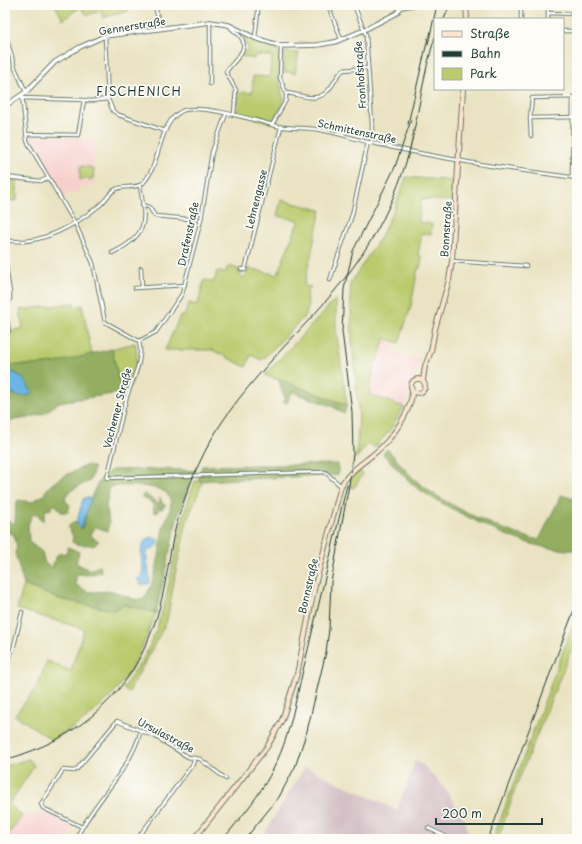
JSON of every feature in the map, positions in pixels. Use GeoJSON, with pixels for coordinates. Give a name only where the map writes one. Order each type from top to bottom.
{"type":"FeatureCollection","features":[{"type":"Feature","properties":{"kind":"main road"},"geometry":{"type":"LineString","coordinates":[[466,5],[467,18]]}},
{"type":"Feature","properties":{"kind":"main road","name":"Bonnstraße"},"geometry":{"type":"LineString","coordinates":[[416,379],[425,366],[431,351],[431,343],[449,280],[452,261],[463,90]]}},
{"type":"Feature","properties":{"kind":"main road","name":"Bonnstraße"},"geometry":{"type":"LineString","coordinates":[[423,380],[425,366]]}},
{"type":"Feature","properties":{"kind":"main road"},"geometry":{"type":"LineString","coordinates":[[416,379],[423,380],[424,389],[419,393],[412,390],[411,383],[416,379]]}},
{"type":"Feature","properties":{"kind":"main road","name":"Bonnstraße"},"geometry":{"type":"LineString","coordinates":[[412,390],[412,400]]}},
{"type":"Feature","properties":{"kind":"main road","name":"Bonnstraße"},"geometry":{"type":"LineString","coordinates":[[194,839],[267,747],[286,709],[297,674],[315,586],[341,486],[346,478],[377,452],[390,438],[412,400],[419,393]]}},
{"type":"Feature","properties":{"kind":"street"},"geometry":{"type":"LineString","coordinates":[[155,5],[160,29]]}},
{"type":"Feature","properties":{"kind":"street"},"geometry":{"type":"LineString","coordinates":[[255,38],[258,12],[257,5]]}},
{"type":"Feature","properties":{"kind":"street"},"geometry":{"type":"LineString","coordinates":[[328,5],[342,39]]}},
{"type":"Feature","properties":{"kind":"street","name":"Fronhofstraße"},"geometry":{"type":"LineString","coordinates":[[330,280],[352,215],[370,142],[372,124],[364,30],[354,5]]}},
{"type":"Feature","properties":{"kind":"street","name":"Gennerstraße"},"geometry":{"type":"LineString","coordinates":[[5,106],[22,96],[55,62],[80,47],[105,36],[210,22],[229,25],[255,38],[281,46],[317,45],[342,39],[364,30],[397,13],[401,6],[414,5]]}},
{"type":"Feature","properties":{"kind":"street"},"geometry":{"type":"LineString","coordinates":[[521,5],[521,18]]}},
{"type":"Feature","properties":{"kind":"street"},"geometry":{"type":"LineString","coordinates":[[548,5],[548,18]]}},
{"type":"Feature","properties":{"kind":"street"},"geometry":{"type":"LineString","coordinates":[[548,14],[577,14]]}},
{"type":"Feature","properties":{"kind":"street"},"geometry":{"type":"LineString","coordinates":[[210,22],[210,84]]}},
{"type":"Feature","properties":{"kind":"street"},"geometry":{"type":"LineString","coordinates":[[229,25],[244,43],[240,55],[226,72],[236,90],[234,113]]}},
{"type":"Feature","properties":{"kind":"street"},"geometry":{"type":"LineString","coordinates":[[564,31],[577,31]]}},
{"type":"Feature","properties":{"kind":"street"},"geometry":{"type":"LineString","coordinates":[[5,33],[15,68],[26,92]]}},
{"type":"Feature","properties":{"kind":"street"},"geometry":{"type":"LineString","coordinates":[[105,36],[108,99],[113,110],[119,115],[165,131]]}},
{"type":"Feature","properties":{"kind":"street"},"geometry":{"type":"LineString","coordinates":[[272,125],[285,103],[286,93],[280,78],[281,46]]}},
{"type":"Feature","properties":{"kind":"street"},"geometry":{"type":"LineString","coordinates":[[286,93],[308,98],[317,97],[329,91],[344,70],[368,68]]}},
{"type":"Feature","properties":{"kind":"street"},"geometry":{"type":"LineString","coordinates":[[108,99],[90,101],[22,96],[28,144],[75,223],[94,268],[105,322],[139,341]]}},
{"type":"Feature","properties":{"kind":"street"},"geometry":{"type":"LineString","coordinates":[[531,136],[530,118],[532,98],[577,97]]}},
{"type":"Feature","properties":{"kind":"street"},"geometry":{"type":"LineString","coordinates":[[572,177],[573,98]]}},
{"type":"Feature","properties":{"kind":"street"},"geometry":{"type":"LineString","coordinates":[[26,134],[78,135],[84,100]]}},
{"type":"Feature","properties":{"kind":"street","name":"Schmittenstraße"},"geometry":{"type":"LineString","coordinates":[[140,186],[155,164],[165,131],[176,115],[185,109],[199,109],[226,114],[234,113],[281,128],[321,130],[458,161],[522,172],[577,178]]}},
{"type":"Feature","properties":{"kind":"street","name":"Drafenstraße"},"geometry":{"type":"LineString","coordinates":[[139,341],[156,332],[172,311],[185,285],[201,220],[212,152],[226,114]]}},
{"type":"Feature","properties":{"kind":"street"},"geometry":{"type":"LineString","coordinates":[[530,118],[577,117]]}},
{"type":"Feature","properties":{"kind":"street","name":"Lehnengasse"},"geometry":{"type":"LineString","coordinates":[[241,269],[245,270],[281,128]]}},
{"type":"Feature","properties":{"kind":"street"},"geometry":{"type":"LineString","coordinates":[[5,178],[41,181],[49,178]]}},
{"type":"Feature","properties":{"kind":"street"},"geometry":{"type":"LineString","coordinates":[[5,240],[21,243],[36,240],[75,223],[103,203],[114,190],[119,188],[140,186],[144,218],[140,232],[130,244],[112,253]]}},
{"type":"Feature","properties":{"kind":"street"},"geometry":{"type":"LineString","coordinates":[[142,205],[152,210],[155,216],[201,220]]}},
{"type":"Feature","properties":{"kind":"street"},"geometry":{"type":"LineString","coordinates":[[5,260],[10,293],[10,299],[5,306]]}},
{"type":"Feature","properties":{"kind":"street"},"geometry":{"type":"LineString","coordinates":[[452,261],[526,266]]}},
{"type":"Feature","properties":{"kind":"street"},"geometry":{"type":"LineString","coordinates":[[141,268],[142,287]]}},
{"type":"Feature","properties":{"kind":"street"},"geometry":{"type":"LineString","coordinates":[[135,288],[185,285]]}},
{"type":"Feature","properties":{"kind":"street"},"geometry":{"type":"LineString","coordinates":[[5,311],[9,331]]}},
{"type":"Feature","properties":{"kind":"street","name":"Vochemer Straße"},"geometry":{"type":"LineString","coordinates":[[139,341],[140,346],[136,374],[126,399],[107,478],[325,472],[341,486]]}},
{"type":"Feature","properties":{"kind":"street"},"geometry":{"type":"LineString","coordinates":[[5,664],[14,650],[22,612]]}},
{"type":"Feature","properties":{"kind":"street","name":"Ursulastraße"},"geometry":{"type":"LineString","coordinates":[[82,827],[43,808],[41,804],[63,770],[74,771],[77,769],[117,721],[166,742],[188,758],[200,759],[226,779]]}},
{"type":"Feature","properties":{"kind":"street"},"geometry":{"type":"LineString","coordinates":[[76,839],[82,827],[123,769],[138,742],[141,730]]}},
{"type":"Feature","properties":{"kind":"street"},"geometry":{"type":"LineString","coordinates":[[137,839],[193,764],[194,759]]}},
{"type":"Feature","properties":{"kind":"street"},"geometry":{"type":"LineString","coordinates":[[428,828],[451,839]]}},
{"type":"Feature","properties":{"kind":"shaded area"},"geometry":{"type":"Polygon","coordinates":[[[30,136],[81,137],[82,139],[95,140],[94,165],[97,166],[93,184],[90,184],[88,189],[80,184],[79,193],[69,193],[63,197],[30,143],[30,136]]]}},
{"type":"Feature","properties":{"kind":"shaded area"},"geometry":{"type":"Polygon","coordinates":[[[385,338],[395,342],[393,350],[421,360],[403,407],[369,394],[375,361],[378,361],[385,338]]]}},
{"type":"Feature","properties":{"kind":"shaded area"},"geometry":{"type":"Polygon","coordinates":[[[415,761],[422,764],[446,790],[465,820],[470,839],[261,839],[305,767],[397,810],[415,761]]]}},
{"type":"Feature","properties":{"kind":"shaded area"},"geometry":{"type":"Polygon","coordinates":[[[46,812],[74,826],[68,839],[7,839],[22,817],[46,812]]]}},
{"type":"Feature","properties":{"kind":"green space"},"geometry":{"type":"Polygon","coordinates":[[[55,5],[127,5],[128,11],[103,18],[101,11],[87,15],[80,7],[63,20],[55,5]]]}},
{"type":"Feature","properties":{"kind":"green space"},"geometry":{"type":"Polygon","coordinates":[[[245,37],[276,48],[280,56],[278,76],[284,102],[270,123],[237,112],[239,94],[244,92],[252,93],[253,76],[269,77],[272,58],[271,56],[255,55],[254,59],[241,56],[244,51],[248,51],[248,45],[245,45],[245,37]]]}},
{"type":"Feature","properties":{"kind":"green space"},"geometry":{"type":"Polygon","coordinates":[[[284,53],[299,53],[295,73],[284,72],[284,53]]]}},
{"type":"Feature","properties":{"kind":"green space"},"geometry":{"type":"Polygon","coordinates":[[[80,166],[90,167],[94,170],[93,179],[80,180],[80,166]]]}},
{"type":"Feature","properties":{"kind":"green space"},"geometry":{"type":"Polygon","coordinates":[[[406,177],[453,181],[452,201],[421,199],[419,222],[432,224],[431,234],[422,233],[418,255],[422,257],[420,268],[418,268],[411,306],[399,343],[385,338],[377,362],[375,361],[369,394],[404,407],[390,430],[374,448],[369,443],[356,458],[359,417],[352,341],[350,284],[380,238],[395,207],[406,177]]]}},
{"type":"Feature","properties":{"kind":"green space"},"geometry":{"type":"Polygon","coordinates":[[[5,179],[17,180],[17,201],[5,200],[5,179]]]}},
{"type":"Feature","properties":{"kind":"green space"},"geometry":{"type":"Polygon","coordinates":[[[281,200],[321,210],[304,286],[311,287],[307,292],[308,307],[306,315],[262,360],[251,355],[246,367],[212,350],[165,350],[180,316],[184,316],[189,303],[198,305],[204,280],[214,282],[217,271],[225,273],[227,268],[231,266],[238,269],[242,277],[245,278],[248,268],[277,275],[299,220],[277,216],[281,200]]]}},
{"type":"Feature","properties":{"kind":"green space"},"geometry":{"type":"Polygon","coordinates":[[[336,299],[336,329],[347,405],[265,375],[336,299]]]}},
{"type":"Feature","properties":{"kind":"green space"},"geometry":{"type":"Polygon","coordinates":[[[74,303],[74,307],[82,305],[92,355],[55,363],[9,365],[5,352],[5,323],[8,332],[23,328],[20,310],[74,303]]]}},
{"type":"Feature","properties":{"kind":"green space"},"geometry":{"type":"Polygon","coordinates":[[[135,343],[137,355],[136,369],[132,382],[126,392],[119,382],[111,349],[135,343]]]}},
{"type":"Feature","properties":{"kind":"green space"},"geometry":{"type":"Polygon","coordinates":[[[112,349],[119,382],[126,392],[59,402],[45,413],[14,420],[5,424],[5,395],[14,393],[17,396],[27,395],[30,389],[19,375],[8,371],[5,373],[5,352],[9,365],[36,365],[55,363],[112,349]]]}},
{"type":"Feature","properties":{"kind":"green space"},"geometry":{"type":"Polygon","coordinates":[[[278,379],[347,405],[344,414],[332,406],[292,392],[287,403],[283,402],[285,398],[278,379]]]}},
{"type":"Feature","properties":{"kind":"green space"},"geometry":{"type":"Polygon","coordinates":[[[387,449],[415,479],[430,491],[459,509],[493,525],[539,540],[561,495],[577,500],[577,538],[573,550],[543,547],[528,543],[500,533],[443,504],[420,490],[406,479],[383,454],[387,449]]]}},
{"type":"Feature","properties":{"kind":"green space"},"geometry":{"type":"Polygon","coordinates":[[[338,464],[338,475],[198,481],[202,466],[338,464]]]}},
{"type":"Feature","properties":{"kind":"green space"},"geometry":{"type":"Polygon","coordinates":[[[87,465],[94,468],[90,481],[75,488],[66,495],[65,500],[70,505],[68,512],[61,512],[55,504],[50,510],[46,509],[43,521],[37,514],[32,515],[28,525],[29,542],[42,552],[45,564],[53,568],[53,563],[58,554],[66,553],[68,547],[79,552],[76,563],[89,570],[100,566],[101,572],[87,575],[76,574],[76,585],[88,592],[113,591],[133,599],[143,600],[151,585],[157,568],[163,528],[171,505],[168,495],[164,491],[141,486],[110,487],[106,505],[109,523],[108,531],[96,527],[90,533],[93,538],[99,541],[94,546],[72,542],[73,536],[68,527],[74,521],[80,523],[82,529],[92,495],[100,480],[112,470],[169,469],[194,471],[177,519],[156,613],[125,605],[113,610],[59,599],[24,585],[15,553],[17,547],[14,535],[5,531],[5,520],[15,524],[16,504],[18,500],[31,502],[44,495],[56,481],[87,465]]]}},
{"type":"Feature","properties":{"kind":"green space"},"geometry":{"type":"Polygon","coordinates":[[[359,471],[363,474],[354,488],[350,487],[352,476],[359,471]]]}},
{"type":"Feature","properties":{"kind":"green space"},"geometry":{"type":"Polygon","coordinates":[[[195,481],[203,481],[187,521],[167,621],[129,692],[123,689],[145,656],[156,631],[165,602],[182,520],[195,481]]]}},
{"type":"Feature","properties":{"kind":"green space"},"geometry":{"type":"Polygon","coordinates":[[[144,494],[158,503],[160,502],[160,497],[162,504],[166,505],[161,510],[160,506],[157,513],[154,512],[153,504],[142,497],[144,494]]]}},
{"type":"Feature","properties":{"kind":"green space"},"geometry":{"type":"Polygon","coordinates":[[[24,585],[59,599],[113,610],[125,605],[156,613],[136,660],[121,685],[104,703],[84,720],[52,740],[15,715],[37,687],[47,661],[71,671],[84,629],[17,609],[24,585]]]}},
{"type":"Feature","properties":{"kind":"green space"},"geometry":{"type":"Polygon","coordinates":[[[577,614],[577,642],[572,648],[517,784],[498,839],[493,839],[577,614]]]}},
{"type":"Feature","properties":{"kind":"green space"},"geometry":{"type":"Polygon","coordinates":[[[29,759],[34,766],[9,804],[22,816],[5,839],[5,766],[29,759]]]}},
{"type":"Feature","properties":{"kind":"water"},"geometry":{"type":"Polygon","coordinates":[[[8,371],[13,372],[23,378],[32,392],[31,395],[17,396],[14,393],[5,395],[5,373],[8,371]]]}},
{"type":"Feature","properties":{"kind":"water"},"geometry":{"type":"Polygon","coordinates":[[[87,497],[91,499],[81,528],[77,524],[77,521],[83,499],[87,497]]]}},
{"type":"Feature","properties":{"kind":"water"},"geometry":{"type":"Polygon","coordinates":[[[152,537],[158,540],[158,545],[146,552],[150,580],[149,584],[141,585],[137,579],[139,579],[143,573],[141,558],[142,547],[147,539],[152,537]]]}},
{"type":"Feature","properties":{"kind":"tram line"},"geometry":{"type":"LineString","coordinates":[[223,839],[247,810],[266,782],[281,753],[287,736],[347,485]]}},
{"type":"Feature","properties":{"kind":"railway"},"geometry":{"type":"LineString","coordinates":[[428,44],[437,5]]}},
{"type":"Feature","properties":{"kind":"railway"},"geometry":{"type":"LineString","coordinates":[[444,18],[450,5]]}},
{"type":"Feature","properties":{"kind":"railway"},"geometry":{"type":"LineString","coordinates":[[408,124],[428,38]]}},
{"type":"Feature","properties":{"kind":"railway"},"geometry":{"type":"LineString","coordinates":[[5,760],[32,751],[57,739],[80,725],[100,709],[118,690],[134,668],[147,643],[160,607],[173,538],[184,500],[211,440],[228,413],[248,388],[333,293],[370,242],[388,208],[398,185],[410,149],[427,65],[434,40]]}},
{"type":"Feature","properties":{"kind":"railway"},"geometry":{"type":"LineString","coordinates":[[245,839],[279,797],[295,767],[307,731],[326,652],[329,629],[331,582],[349,485],[353,454],[352,412],[342,331],[344,289],[353,251],[395,167],[411,120]]}},
{"type":"Feature","properties":{"kind":"railway"},"geometry":{"type":"LineString","coordinates":[[488,839],[577,602]]}},
{"type":"Feature","properties":{"kind":"district","name":"FISCHENICH"},"geometry":{"type":"Point","coordinates":[139,92]}}]}
